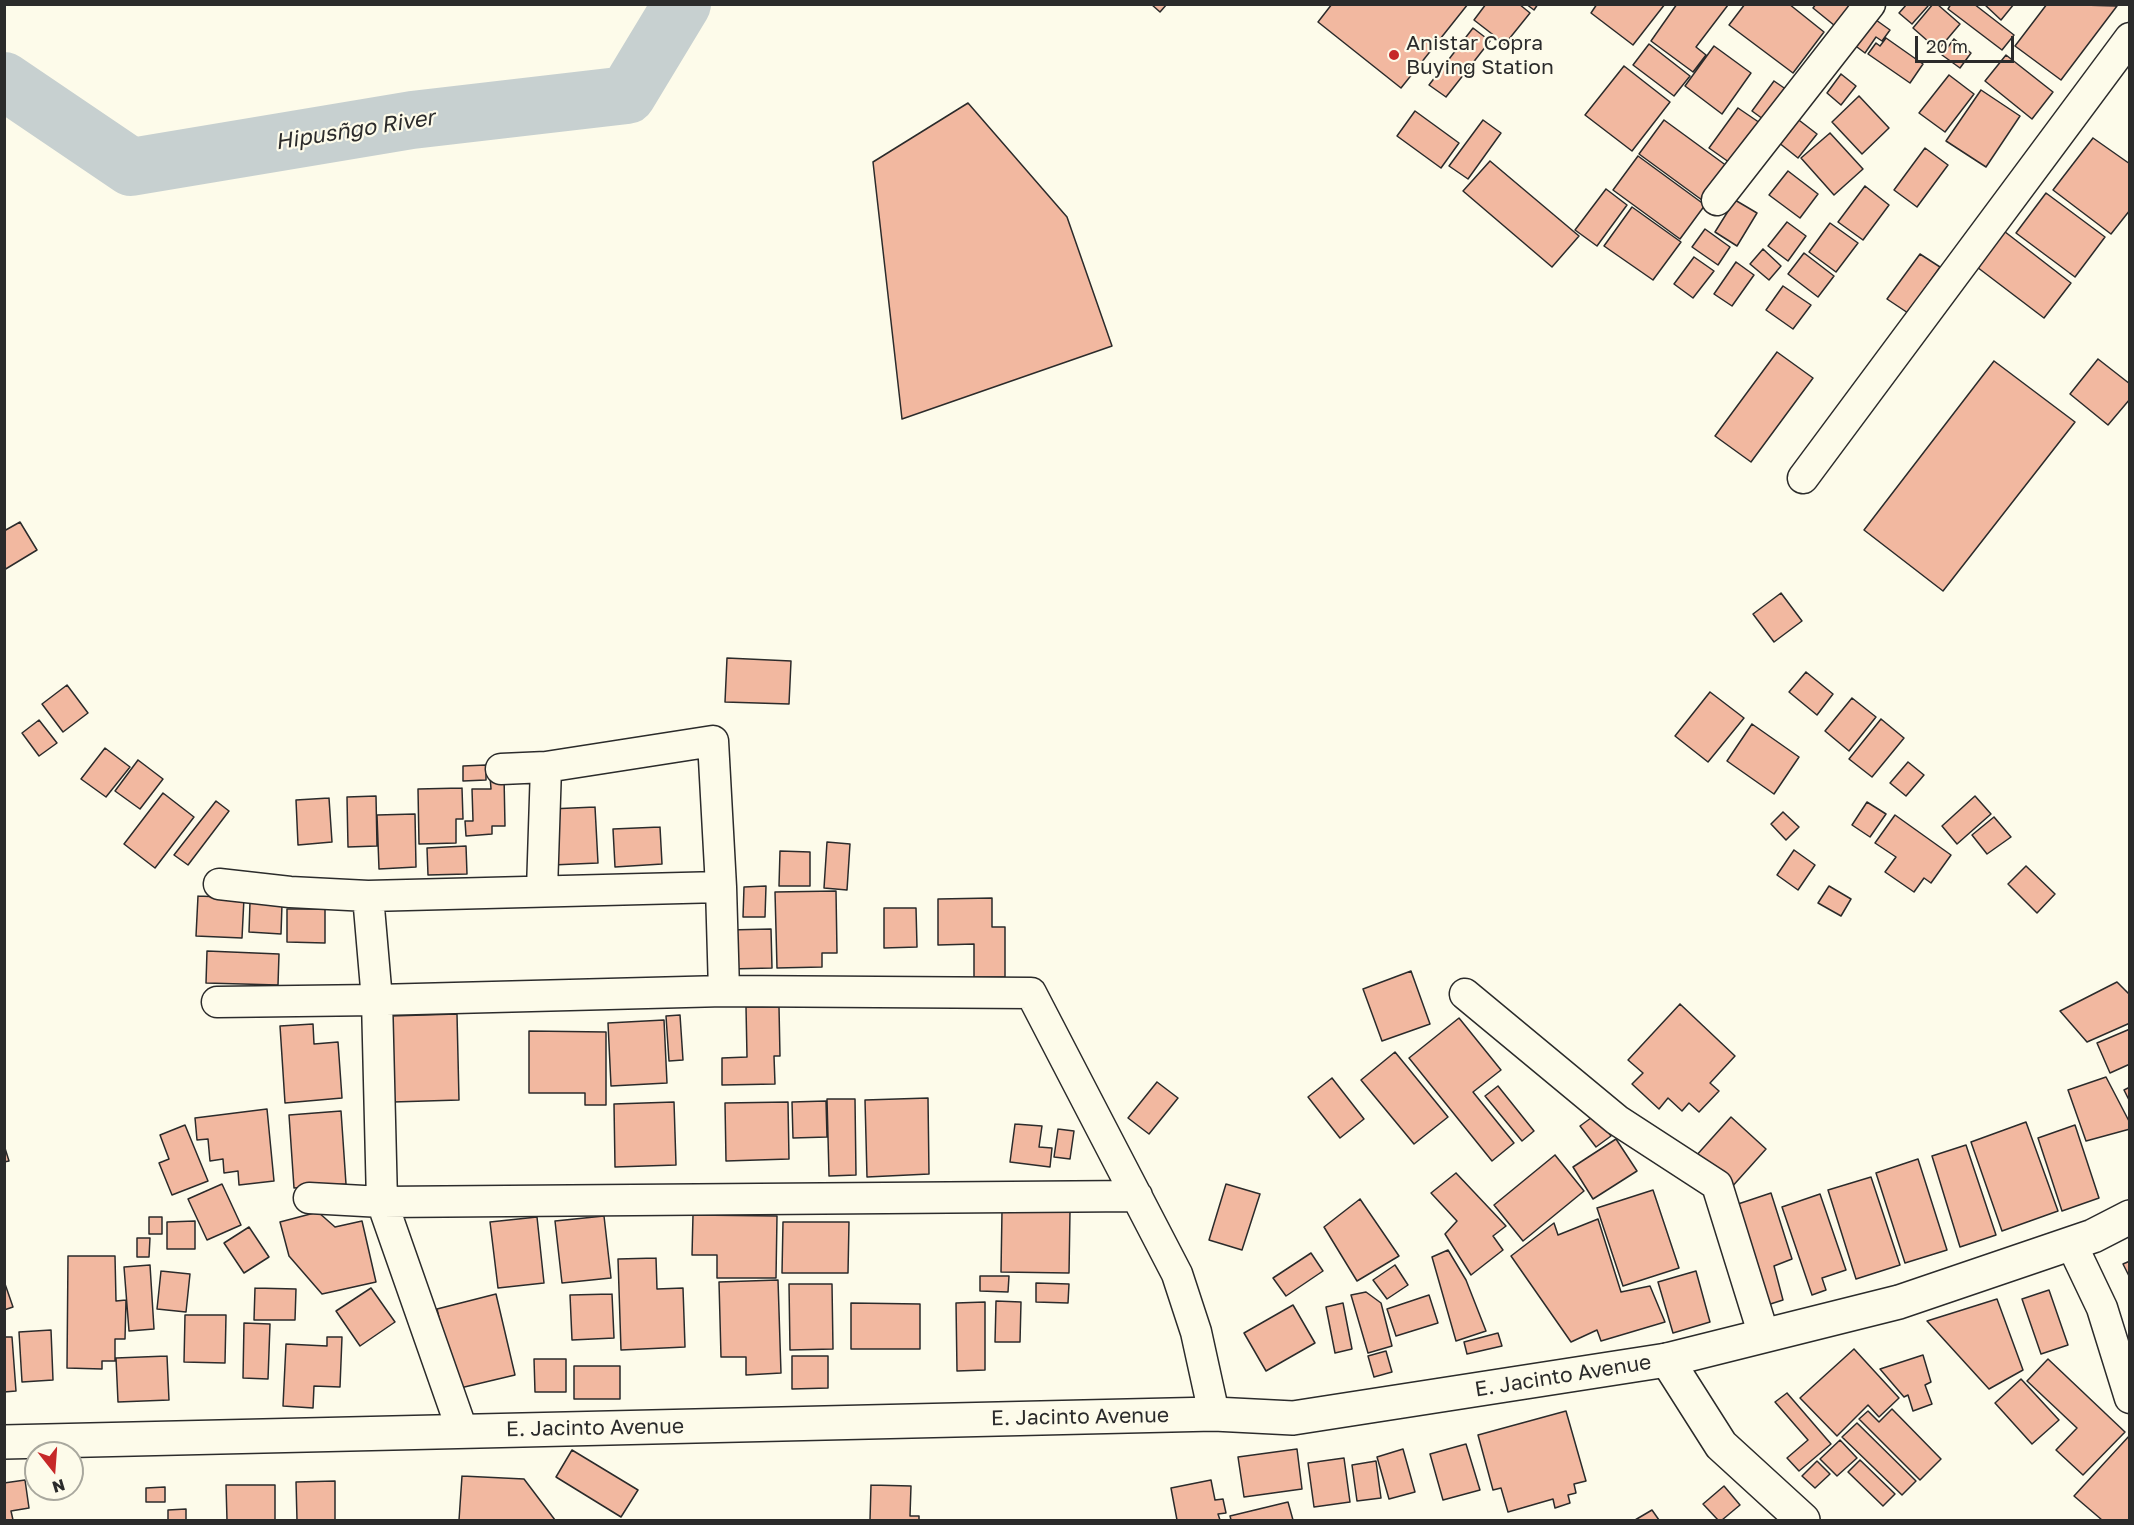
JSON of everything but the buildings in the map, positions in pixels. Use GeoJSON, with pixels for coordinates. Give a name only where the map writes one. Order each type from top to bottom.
{"type":"FeatureCollection","features":[{"type":"Feature","properties":{"kind":"main road","name":"E. Jacinto Avenue"},"geometry":{"type":"LineString","coordinates":[[4,1442],[1214,1414],[1293,1418],[1667,1360],[1899,1302],[2093,1236],[2130,1217]]}},
{"type":"Feature","properties":{"kind":"main road"},"geometry":{"type":"LineString","coordinates":[[1667,1360],[1721,1445],[1803,1521]]}},
{"type":"Feature","properties":{"kind":"street"},"geometry":{"type":"LineString","coordinates":[[1717,200],[1870,4]]}},
{"type":"Feature","properties":{"kind":"street"},"geometry":{"type":"LineString","coordinates":[[1803,478],[2130,38]]}},
{"type":"Feature","properties":{"kind":"street"},"geometry":{"type":"LineString","coordinates":[[501,769],[546,767],[713,741],[724,991]]}},
{"type":"Feature","properties":{"kind":"street"},"geometry":{"type":"LineString","coordinates":[[542,890],[546,767]]}},
{"type":"Feature","properties":{"kind":"street"},"geometry":{"type":"LineString","coordinates":[[219,884],[290,892],[368,896],[721,886]]}},
{"type":"Feature","properties":{"kind":"street"},"geometry":{"type":"LineString","coordinates":[[368,896],[377,1000],[382,1202],[462,1431]]}},
{"type":"Feature","properties":{"kind":"street"},"geometry":{"type":"LineString","coordinates":[[217,1002],[724,991],[1031,993],[1177,1274],[1196,1332],[1214,1414]]}},
{"type":"Feature","properties":{"kind":"street"},"geometry":{"type":"LineString","coordinates":[[1465,994],[1617,1120],[1717,1185],[1764,1336]]}},
{"type":"Feature","properties":{"kind":"street"},"geometry":{"type":"LineString","coordinates":[[309,1198],[382,1202],[1137,1196]]}},
{"type":"Feature","properties":{"kind":"street"},"geometry":{"type":"LineString","coordinates":[[2071,1243],[2102,1308],[2127,1396],[2130,1398]]}},
{"type":"Feature","properties":{"kind":"waterway","name":"Hipusñgo River"},"geometry":{"type":"LineString","coordinates":[[4,81],[131,167],[412,120],[627,95],[682,4]]}},
{"type":"Feature","properties":{"kind":"place","name":"Anistar Copra Buying Station"},"geometry":{"type":"Point","coordinates":[1394,55]}}]}
